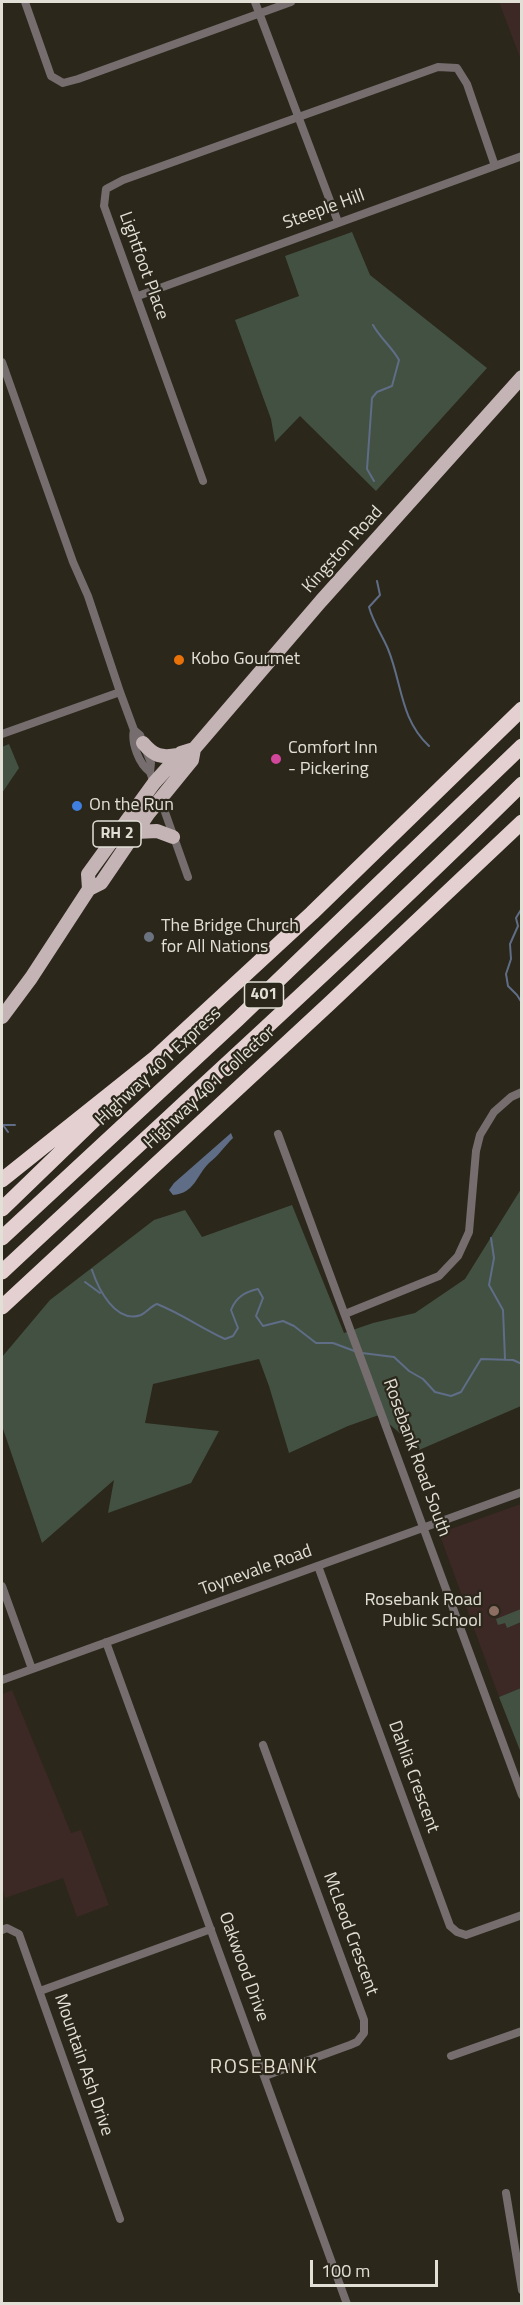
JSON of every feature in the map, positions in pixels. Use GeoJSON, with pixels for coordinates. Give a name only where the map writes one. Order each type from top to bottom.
{"type":"FeatureCollection","features":[{"type":"Feature","properties":{"kind":"highway","name":"401"},"geometry":{"type":"LineString","coordinates":[[2,1179],[156,1057],[312,913],[522,709]]}},
{"type":"Feature","properties":{"kind":"highway","name":"Highway 401 Express"},"geometry":{"type":"LineString","coordinates":[[2,1238],[229,1028],[522,746]]}},
{"type":"Feature","properties":{"kind":"highway","name":"401"},"geometry":{"type":"LineString","coordinates":[[2,1272],[415,889],[522,784]]}},
{"type":"Feature","properties":{"kind":"highway","name":"Highway 401 Collector"},"geometry":{"type":"LineString","coordinates":[[2,1308],[522,822]]}},
{"type":"Feature","properties":{"kind":"highway"},"geometry":{"type":"LineString","coordinates":[[2,1209],[101,1115],[156,1057]]}},
{"type":"Feature","properties":{"kind":"main road","name":"Kingston Road"},"geometry":{"type":"LineString","coordinates":[[89,889],[88,874],[152,778],[178,755],[194,749],[522,376]]}},
{"type":"Feature","properties":{"kind":"main road"},"geometry":{"type":"LineString","coordinates":[[143,743],[155,755],[178,755]]}},
{"type":"Feature","properties":{"kind":"main road","name":"Kingston Road"},"geometry":{"type":"LineString","coordinates":[[2,1017],[31,978],[89,889],[100,883],[160,799],[192,760],[194,749]]}},
{"type":"Feature","properties":{"kind":"main road"},"geometry":{"type":"LineString","coordinates":[[136,832],[157,831],[173,837]]}},
{"type":"Feature","properties":{"kind":"street"},"geometry":{"type":"LineString","coordinates":[[25,2],[51,76],[63,83],[291,2]]}},
{"type":"Feature","properties":{"kind":"street"},"geometry":{"type":"LineString","coordinates":[[255,2],[261,12],[338,222]]}},
{"type":"Feature","properties":{"kind":"street"},"geometry":{"type":"LineString","coordinates":[[300,118],[438,66],[458,69],[467,84],[495,166]]}},
{"type":"Feature","properties":{"kind":"street","name":"Lightfoot Place"},"geometry":{"type":"LineString","coordinates":[[203,481],[104,207],[106,189],[123,180],[300,118]]}},
{"type":"Feature","properties":{"kind":"street","name":"Steeple Hill"},"geometry":{"type":"LineString","coordinates":[[138,296],[522,156]]}},
{"type":"Feature","properties":{"kind":"street"},"geometry":{"type":"LineString","coordinates":[[2,362],[69,551],[88,596],[134,730],[140,735],[151,763],[152,778],[188,877]]}},
{"type":"Feature","properties":{"kind":"street"},"geometry":{"type":"LineString","coordinates":[[2,734],[120,692]]}},
{"type":"Feature","properties":{"kind":"street"},"geometry":{"type":"LineString","coordinates":[[134,730],[132,737],[143,767],[152,778]]}},
{"type":"Feature","properties":{"kind":"street"},"geometry":{"type":"LineString","coordinates":[[345,1314],[439,1276],[458,1256],[469,1232],[476,1151],[480,1135],[494,1112],[512,1096],[522,1092]]}},
{"type":"Feature","properties":{"kind":"street","name":"Rosebank Road South"},"geometry":{"type":"LineString","coordinates":[[278,1134],[522,1795]]}},
{"type":"Feature","properties":{"kind":"street","name":"Toynevale Road"},"geometry":{"type":"LineString","coordinates":[[2,1680],[522,1492]]}},
{"type":"Feature","properties":{"kind":"street","name":"Dahlia Crescent"},"geometry":{"type":"LineString","coordinates":[[318,1566],[450,1926],[466,1935],[522,1915]]}},
{"type":"Feature","properties":{"kind":"street"},"geometry":{"type":"LineString","coordinates":[[2,1586],[32,1669]]}},
{"type":"Feature","properties":{"kind":"street","name":"Oakwood Drive"},"geometry":{"type":"LineString","coordinates":[[106,1642],[347,2304]]}},
{"type":"Feature","properties":{"kind":"street","name":"McLeod Crescent"},"geometry":{"type":"LineString","coordinates":[[263,1745],[364,2020],[364,2033],[357,2042],[265,2076]]}},
{"type":"Feature","properties":{"kind":"street"},"geometry":{"type":"LineString","coordinates":[[2,1930],[7,1928],[19,1934],[40,1991]]}},
{"type":"Feature","properties":{"kind":"street","name":"Mountain Ash Drive"},"geometry":{"type":"LineString","coordinates":[[120,2219],[40,1991],[212,1929]]}},
{"type":"Feature","properties":{"kind":"street"},"geometry":{"type":"LineString","coordinates":[[451,2056],[522,2031]]}},
{"type":"Feature","properties":{"kind":"street"},"geometry":{"type":"LineString","coordinates":[[506,2193],[522,2290]]}},
{"type":"Feature","properties":{"kind":"shaded area"},"geometry":{"type":"Polygon","coordinates":[[[499,2],[521,2],[521,60],[499,2]]]}},
{"type":"Feature","properties":{"kind":"shaded area","name":"Rosebank Road Public School"},"geometry":{"type":"Polygon","coordinates":[[[521,1504],[521,1688],[499,1697],[439,1533],[521,1504]]]}},
{"type":"Feature","properties":{"kind":"shaded area"},"geometry":{"type":"Polygon","coordinates":[[[12,1690],[71,1833],[81,1830],[109,1905],[77,1917],[63,1878],[5,1898],[2,1886],[2,1694],[12,1690]]]}},
{"type":"Feature","properties":{"kind":"green space"},"geometry":{"type":"Polygon","coordinates":[[[352,232],[370,275],[487,368],[376,491],[300,416],[275,442],[271,419],[235,320],[299,296],[285,256],[352,232]]]}},
{"type":"Feature","properties":{"kind":"green space"},"geometry":{"type":"Polygon","coordinates":[[[9,744],[19,768],[2,793],[2,747],[9,744]]]}},
{"type":"Feature","properties":{"kind":"green space"},"geometry":{"type":"Polygon","coordinates":[[[521,1189],[521,1406],[419,1450],[379,1415],[348,1426],[289,1453],[259,1359],[153,1384],[145,1423],[219,1431],[191,1483],[108,1513],[114,1480],[42,1543],[2,1426],[2,1357],[50,1300],[154,1220],[185,1210],[202,1237],[292,1205],[344,1333],[415,1313],[465,1279],[521,1189]]]}},
{"type":"Feature","properties":{"kind":"green space"},"geometry":{"type":"Polygon","coordinates":[[[521,1609],[521,1622],[507,1628],[505,1623],[498,1625],[496,1619],[521,1609]]]}},
{"type":"Feature","properties":{"kind":"green space"},"geometry":{"type":"Polygon","coordinates":[[[521,1688],[521,1753],[499,1697],[521,1688]]]}},
{"type":"Feature","properties":{"kind":"water"},"geometry":{"type":"Polygon","coordinates":[[[231,1133],[233,1138],[191,1187],[180,1194],[173,1195],[169,1190],[174,1183],[231,1133]]]}},
{"type":"Feature","properties":{"kind":"waterway"},"geometry":{"type":"LineString","coordinates":[[373,325],[399,360],[392,386],[377,392],[372,398],[367,469],[374,481]]}},
{"type":"Feature","properties":{"kind":"waterway"},"geometry":{"type":"LineString","coordinates":[[377,581],[380,595],[369,607],[393,662],[412,724],[429,746]]}},
{"type":"Feature","properties":{"kind":"waterway"},"geometry":{"type":"LineString","coordinates":[[522,908],[516,918],[518,926],[510,944],[511,959],[506,974],[508,986],[522,1003]]}},
{"type":"Feature","properties":{"kind":"waterway"},"geometry":{"type":"LineString","coordinates":[[2,1125],[15,1125]]}},
{"type":"Feature","properties":{"kind":"waterway"},"geometry":{"type":"LineString","coordinates":[[3,1125],[8,1132]]}},
{"type":"Feature","properties":{"kind":"waterway"},"geometry":{"type":"LineString","coordinates":[[491,1238],[494,1258],[489,1285],[503,1310],[505,1359]]}},
{"type":"Feature","properties":{"kind":"waterway"},"geometry":{"type":"LineString","coordinates":[[92,1270],[103,1295],[123,1314],[141,1315],[157,1304],[225,1339],[233,1336],[238,1328],[231,1310],[238,1298],[258,1289],[263,1298],[256,1316],[263,1326],[283,1321],[294,1326],[316,1343],[333,1343],[357,1352]]}},
{"type":"Feature","properties":{"kind":"waterway"},"geometry":{"type":"LineString","coordinates":[[85,1282],[100,1293]]}},
{"type":"Feature","properties":{"kind":"waterway"},"geometry":{"type":"LineString","coordinates":[[362,1353],[394,1357],[409,1371],[423,1379],[435,1392],[451,1396],[461,1392],[481,1359],[513,1360],[522,1364]]}},
{"type":"Feature","properties":{"kind":"place","name":"Kobo Gourmet"},"geometry":{"type":"Point","coordinates":[179,660]}},
{"type":"Feature","properties":{"kind":"place","name":"Comfort Inn - Pickering"},"geometry":{"type":"Point","coordinates":[276,759]}},
{"type":"Feature","properties":{"kind":"place","name":"On the Run"},"geometry":{"type":"Point","coordinates":[77,806]}},
{"type":"Feature","properties":{"kind":"place","name":"The Bridge Church for All Nations"},"geometry":{"type":"Point","coordinates":[149,937]}},
{"type":"Feature","properties":{"kind":"place","name":"Rosebank Road Public School"},"geometry":{"type":"Point","coordinates":[494,1611]}},
{"type":"Feature","properties":{"kind":"district","name":"ROSEBANK"},"geometry":{"type":"Point","coordinates":[264,2068]}}]}
